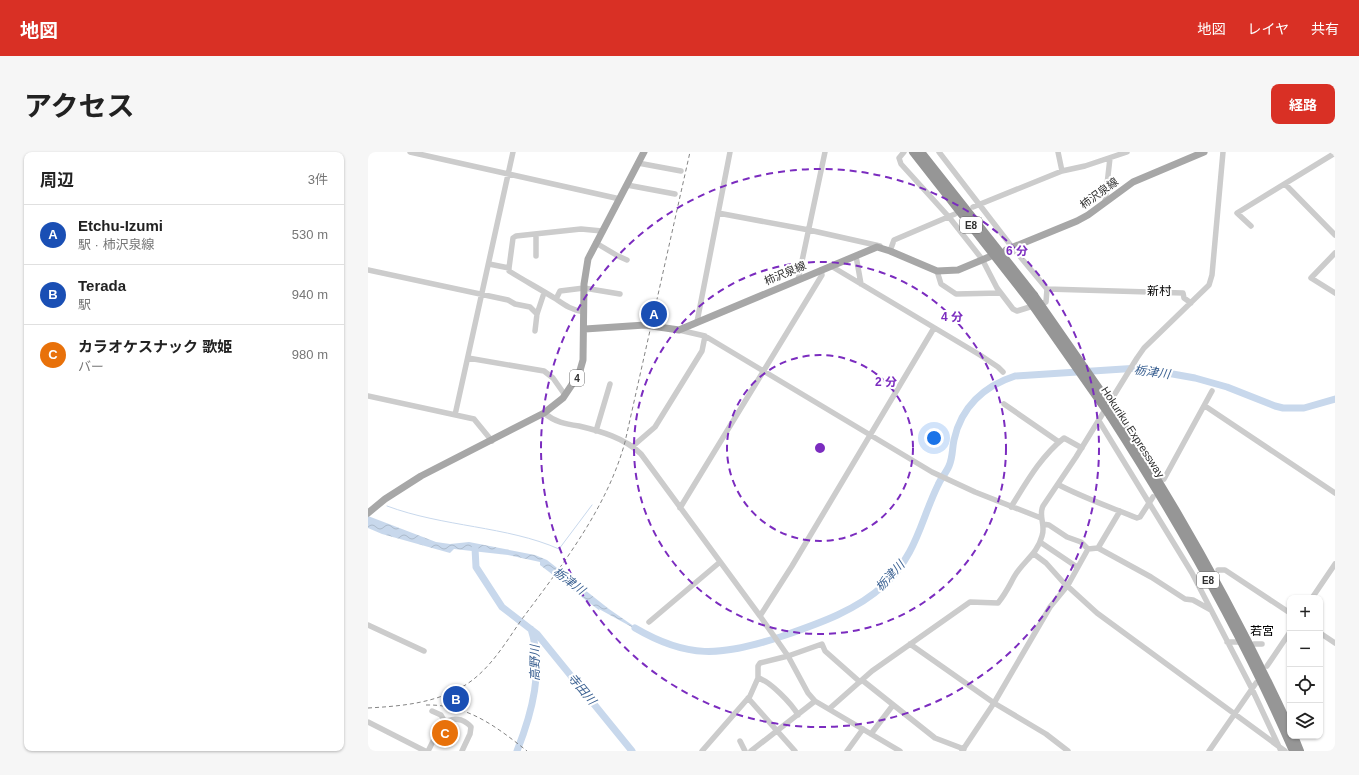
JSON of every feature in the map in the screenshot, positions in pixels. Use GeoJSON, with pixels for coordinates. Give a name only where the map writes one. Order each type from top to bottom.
{"type":"FeatureCollection","features":[{"type":"Feature","properties":{"kind":"highway","name":"Hokuriku Expressway"},"geometry":{"type":"LineString","coordinates":[[916,152],[1031,297],[1167,494],[1246,636],[1287,722]]}},
{"type":"Feature","properties":{"kind":"highway","name":"Hokuriku Expressway"},"geometry":{"type":"LineString","coordinates":[[1112,413],[1207,577],[1251,663],[1293,751]]}},
{"type":"Feature","properties":{"kind":"highway"},"geometry":{"type":"LineString","coordinates":[[1295,739],[1300,751]]}},
{"type":"Feature","properties":{"kind":"main road","name":"4"},"geometry":{"type":"LineString","coordinates":[[368,513],[421,476],[492,441],[544,413],[565,395],[578,376],[584,360],[584,288],[588,259],[644,152]]}},
{"type":"Feature","properties":{"kind":"main road","name":"柿沢泉線"},"geometry":{"type":"LineString","coordinates":[[1009,249],[1077,221],[1088,215],[1137,180],[1204,152]]}},
{"type":"Feature","properties":{"kind":"main road","name":"柿沢泉線"},"geometry":{"type":"LineString","coordinates":[[679,330],[877,247],[881,248]]}},
{"type":"Feature","properties":{"kind":"main road"},"geometry":{"type":"LineString","coordinates":[[881,248],[937,271],[958,270],[986,258]]}},
{"type":"Feature","properties":{"kind":"main road"},"geometry":{"type":"LineString","coordinates":[[585,329],[649,326],[679,330]]}},
{"type":"Feature","properties":{"kind":"street"},"geometry":{"type":"LineString","coordinates":[[410,152],[620,199]]}},
{"type":"Feature","properties":{"kind":"street"},"geometry":{"type":"LineString","coordinates":[[455,415],[513,152]]}},
{"type":"Feature","properties":{"kind":"street"},"geometry":{"type":"LineString","coordinates":[[697,322],[728,152]]}},
{"type":"Feature","properties":{"kind":"street"},"geometry":{"type":"LineString","coordinates":[[798,280],[825,152]]}},
{"type":"Feature","properties":{"kind":"street"},"geometry":{"type":"LineString","coordinates":[[903,152],[898,158],[901,164],[986,258],[1000,293],[1013,309],[1018,311],[1046,302],[1047,289]]}},
{"type":"Feature","properties":{"kind":"street"},"geometry":{"type":"LineString","coordinates":[[939,152],[980,204],[1009,249],[1047,289],[1183,293],[1184,298],[1191,303]]}},
{"type":"Feature","properties":{"kind":"street"},"geometry":{"type":"LineString","coordinates":[[1058,152],[1062,171]]}},
{"type":"Feature","properties":{"kind":"street"},"geometry":{"type":"LineString","coordinates":[[973,207],[1062,171],[1127,152]]}},
{"type":"Feature","properties":{"kind":"street"},"geometry":{"type":"LineString","coordinates":[[829,709],[872,671],[970,602],[998,603],[1009,590],[1015,576],[1034,554],[1040,542],[1044,529],[1041,512],[1043,506],[1059,485],[1136,358],[1144,348],[1209,285],[1212,275],[1223,152]]}},
{"type":"Feature","properties":{"kind":"street"},"geometry":{"type":"LineString","coordinates":[[1251,226],[1237,213],[1335,153]]}},
{"type":"Feature","properties":{"kind":"street"},"geometry":{"type":"LineString","coordinates":[[1105,202],[1110,158]]}},
{"type":"Feature","properties":{"kind":"street"},"geometry":{"type":"LineString","coordinates":[[638,163],[681,171]]}},
{"type":"Feature","properties":{"kind":"street"},"geometry":{"type":"LineString","coordinates":[[1285,184],[1335,234]]}},
{"type":"Feature","properties":{"kind":"street"},"geometry":{"type":"LineString","coordinates":[[627,185],[675,194]]}},
{"type":"Feature","properties":{"kind":"street"},"geometry":{"type":"LineString","coordinates":[[718,213],[879,245],[881,248]]}},
{"type":"Feature","properties":{"kind":"street"},"geometry":{"type":"LineString","coordinates":[[890,251],[894,240],[955,214]]}},
{"type":"Feature","properties":{"kind":"street"},"geometry":{"type":"LineString","coordinates":[[584,312],[571,309],[509,271],[513,238],[516,236],[581,229],[602,231]]}},
{"type":"Feature","properties":{"kind":"street"},"geometry":{"type":"LineString","coordinates":[[536,234],[536,256]]}},
{"type":"Feature","properties":{"kind":"street"},"geometry":{"type":"LineString","coordinates":[[596,243],[628,260]]}},
{"type":"Feature","properties":{"kind":"street"},"geometry":{"type":"LineString","coordinates":[[1335,253],[1311,278],[1335,294]]}},
{"type":"Feature","properties":{"kind":"street"},"geometry":{"type":"LineString","coordinates":[[856,256],[861,284]]}},
{"type":"Feature","properties":{"kind":"street"},"geometry":{"type":"LineString","coordinates":[[489,264],[509,268]]}},
{"type":"Feature","properties":{"kind":"street"},"geometry":{"type":"LineString","coordinates":[[831,266],[980,355],[998,367],[1002,372]]}},
{"type":"Feature","properties":{"kind":"street"},"geometry":{"type":"LineString","coordinates":[[368,270],[530,307],[537,314]]}},
{"type":"Feature","properties":{"kind":"street"},"geometry":{"type":"LineString","coordinates":[[680,508],[765,372],[822,275],[821,270]]}},
{"type":"Feature","properties":{"kind":"street"},"geometry":{"type":"LineString","coordinates":[[937,271],[941,284],[956,294],[1000,293]]}},
{"type":"Feature","properties":{"kind":"street"},"geometry":{"type":"LineString","coordinates":[[556,299],[560,291],[584,288],[620,294]]}},
{"type":"Feature","properties":{"kind":"street"},"geometry":{"type":"LineString","coordinates":[[535,331],[537,314],[544,293]]}},
{"type":"Feature","properties":{"kind":"street"},"geometry":{"type":"LineString","coordinates":[[649,326],[650,316]]}},
{"type":"Feature","properties":{"kind":"street"},"geometry":{"type":"LineString","coordinates":[[760,616],[792,566],[934,328]]}},
{"type":"Feature","properties":{"kind":"street"},"geometry":{"type":"LineString","coordinates":[[679,330],[705,336],[932,472],[1042,521],[1067,537],[1081,542],[1088,549]]}},
{"type":"Feature","properties":{"kind":"street"},"geometry":{"type":"LineString","coordinates":[[633,446],[655,427],[702,351],[705,336]]}},
{"type":"Feature","properties":{"kind":"street"},"geometry":{"type":"LineString","coordinates":[[468,358],[544,371],[553,378],[565,395]]}},
{"type":"Feature","properties":{"kind":"street"},"geometry":{"type":"LineString","coordinates":[[596,431],[610,384]]}},
{"type":"Feature","properties":{"kind":"street"},"geometry":{"type":"LineString","coordinates":[[1164,479],[1212,391]]}},
{"type":"Feature","properties":{"kind":"street"},"geometry":{"type":"LineString","coordinates":[[368,396],[474,419],[492,441]]}},
{"type":"Feature","properties":{"kind":"street"},"geometry":{"type":"LineString","coordinates":[[1004,404],[1059,442]]}},
{"type":"Feature","properties":{"kind":"street"},"geometry":{"type":"LineString","coordinates":[[1205,406],[1335,493]]}},
{"type":"Feature","properties":{"kind":"street"},"geometry":{"type":"LineString","coordinates":[[544,413],[551,419],[560,423],[596,431],[633,446],[641,454],[769,628],[788,656],[808,693],[815,701],[900,751]]}},
{"type":"Feature","properties":{"kind":"street"},"geometry":{"type":"LineString","coordinates":[[1099,421],[1195,572],[1211,610],[1252,689],[1280,749]]}},
{"type":"Feature","properties":{"kind":"street"},"geometry":{"type":"LineString","coordinates":[[1011,507],[1037,467],[1059,442],[1064,438],[1082,448]]}},
{"type":"Feature","properties":{"kind":"street"},"geometry":{"type":"LineString","coordinates":[[1059,485],[1086,499],[1140,517],[1153,497]]}},
{"type":"Feature","properties":{"kind":"street"},"geometry":{"type":"LineString","coordinates":[[1098,548],[1120,511]]}},
{"type":"Feature","properties":{"kind":"street"},"geometry":{"type":"LineString","coordinates":[[1040,542],[1077,567]]}},
{"type":"Feature","properties":{"kind":"street"},"geometry":{"type":"LineString","coordinates":[[1088,549],[1098,548],[1150,577],[1185,599],[1192,600],[1211,610]]}},
{"type":"Feature","properties":{"kind":"street"},"geometry":{"type":"LineString","coordinates":[[702,751],[748,698],[758,678],[758,666],[760,663],[788,656],[822,644],[825,652],[935,738],[963,750],[994,703],[1050,607],[1068,585],[1088,549]]}},
{"type":"Feature","properties":{"kind":"street"},"geometry":{"type":"LineString","coordinates":[[1034,554],[1046,563],[1062,582],[1068,585],[1097,613],[1235,716],[1280,749],[1285,751]]}},
{"type":"Feature","properties":{"kind":"street"},"geometry":{"type":"LineString","coordinates":[[649,622],[720,562]]}},
{"type":"Feature","properties":{"kind":"street"},"geometry":{"type":"LineString","coordinates":[[1314,595],[1335,564]]}},
{"type":"Feature","properties":{"kind":"street"},"geometry":{"type":"LineString","coordinates":[[1218,570],[1225,570],[1287,610]]}},
{"type":"Feature","properties":{"kind":"street"},"geometry":{"type":"LineString","coordinates":[[368,625],[424,651]]}},
{"type":"Feature","properties":{"kind":"street"},"geometry":{"type":"LineString","coordinates":[[1323,635],[1335,643]]}},
{"type":"Feature","properties":{"kind":"street"},"geometry":{"type":"LineString","coordinates":[[1267,666],[1287,636]]}},
{"type":"Feature","properties":{"kind":"street"},"geometry":{"type":"LineString","coordinates":[[1228,642],[1238,642]]}},
{"type":"Feature","properties":{"kind":"street"},"geometry":{"type":"LineString","coordinates":[[910,644],[994,703],[1046,734],[1068,751]]}},
{"type":"Feature","properties":{"kind":"street"},"geometry":{"type":"LineString","coordinates":[[1254,644],[1262,644]]}},
{"type":"Feature","properties":{"kind":"street"},"geometry":{"type":"LineString","coordinates":[[758,678],[764,681],[788,701],[798,715]]}},
{"type":"Feature","properties":{"kind":"street"},"geometry":{"type":"LineString","coordinates":[[1209,751],[1235,716],[1256,683]]}},
{"type":"Feature","properties":{"kind":"street"},"geometry":{"type":"LineString","coordinates":[[748,698],[795,751]]}},
{"type":"Feature","properties":{"kind":"street"},"geometry":{"type":"LineString","coordinates":[[751,751],[815,701]]}},
{"type":"Feature","properties":{"kind":"street"},"geometry":{"type":"LineString","coordinates":[[871,734],[893,705]]}},
{"type":"Feature","properties":{"kind":"street"},"geometry":{"type":"LineString","coordinates":[[432,711],[448,720],[466,722],[471,728],[470,734],[462,751]]}},
{"type":"Feature","properties":{"kind":"street"},"geometry":{"type":"LineString","coordinates":[[428,751],[441,726],[448,720]]}},
{"type":"Feature","properties":{"kind":"street"},"geometry":{"type":"LineString","coordinates":[[368,723],[425,751]]}},
{"type":"Feature","properties":{"kind":"street"},"geometry":{"type":"LineString","coordinates":[[847,751],[863,729]]}},
{"type":"Feature","properties":{"kind":"street"},"geometry":{"type":"LineString","coordinates":[[740,741],[745,751]]}},
{"type":"Feature","properties":{"kind":"water"},"geometry":{"type":"Polygon","coordinates":[[[368,516],[436,542],[450,544],[469,542],[535,555],[547,560],[609,609],[648,636],[599,609],[600,611],[540,565],[540,562],[508,555],[454,549],[450,553],[382,534],[368,528],[368,516]]]}},
{"type":"Feature","properties":{"kind":"waterway","name":"栃津川"},"geometry":{"type":"LineString","coordinates":[[635,628],[654,638],[688,650],[721,651],[757,644],[777,638],[834,617],[860,603],[884,585],[904,562],[917,537],[938,485],[949,466],[957,428],[968,408],[984,392],[1004,380],[1015,376],[1139,368],[1195,378],[1227,387],[1283,408],[1304,408],[1335,399]]}},
{"type":"Feature","properties":{"kind":"waterway"},"geometry":{"type":"LineString","coordinates":[[387,506],[408,513],[539,541],[559,549],[592,505]]}},
{"type":"Feature","properties":{"kind":"waterway","name":"寺田川"},"geometry":{"type":"LineString","coordinates":[[475,548],[476,567],[502,607],[537,634],[632,751]]}},
{"type":"Feature","properties":{"kind":"waterway","name":"高野川"},"geometry":{"type":"LineString","coordinates":[[517,751],[527,722],[536,675],[535,644],[531,629]]}},
{"type":"Feature","properties":{"kind":"railway"},"geometry":{"type":"LineString","coordinates":[[368,708],[407,705],[432,699],[456,690],[476,678],[504,645],[568,556],[595,513],[607,490],[625,442],[690,152]]}},
{"type":"Feature","properties":{"kind":"railway"},"geometry":{"type":"LineString","coordinates":[[426,705],[455,708],[468,713],[493,726],[527,751]]}},
{"type":"Feature","properties":{"kind":"place","name":"Etchu-Izumi"},"geometry":{"type":"Point","coordinates":[654,314]}},
{"type":"Feature","properties":{"kind":"place","name":"Terada"},"geometry":{"type":"Point","coordinates":[456,699]}},
{"type":"Feature","properties":{"kind":"place","name":"カラオケスナック 歌姫"},"geometry":{"type":"Point","coordinates":[445,733]}},
{"type":"Feature","properties":{"kind":"district","name":"新村"},"geometry":{"type":"Point","coordinates":[1159,291]}},
{"type":"Feature","properties":{"kind":"district","name":"若宮"},"geometry":{"type":"Point","coordinates":[1262,631]}}]}
